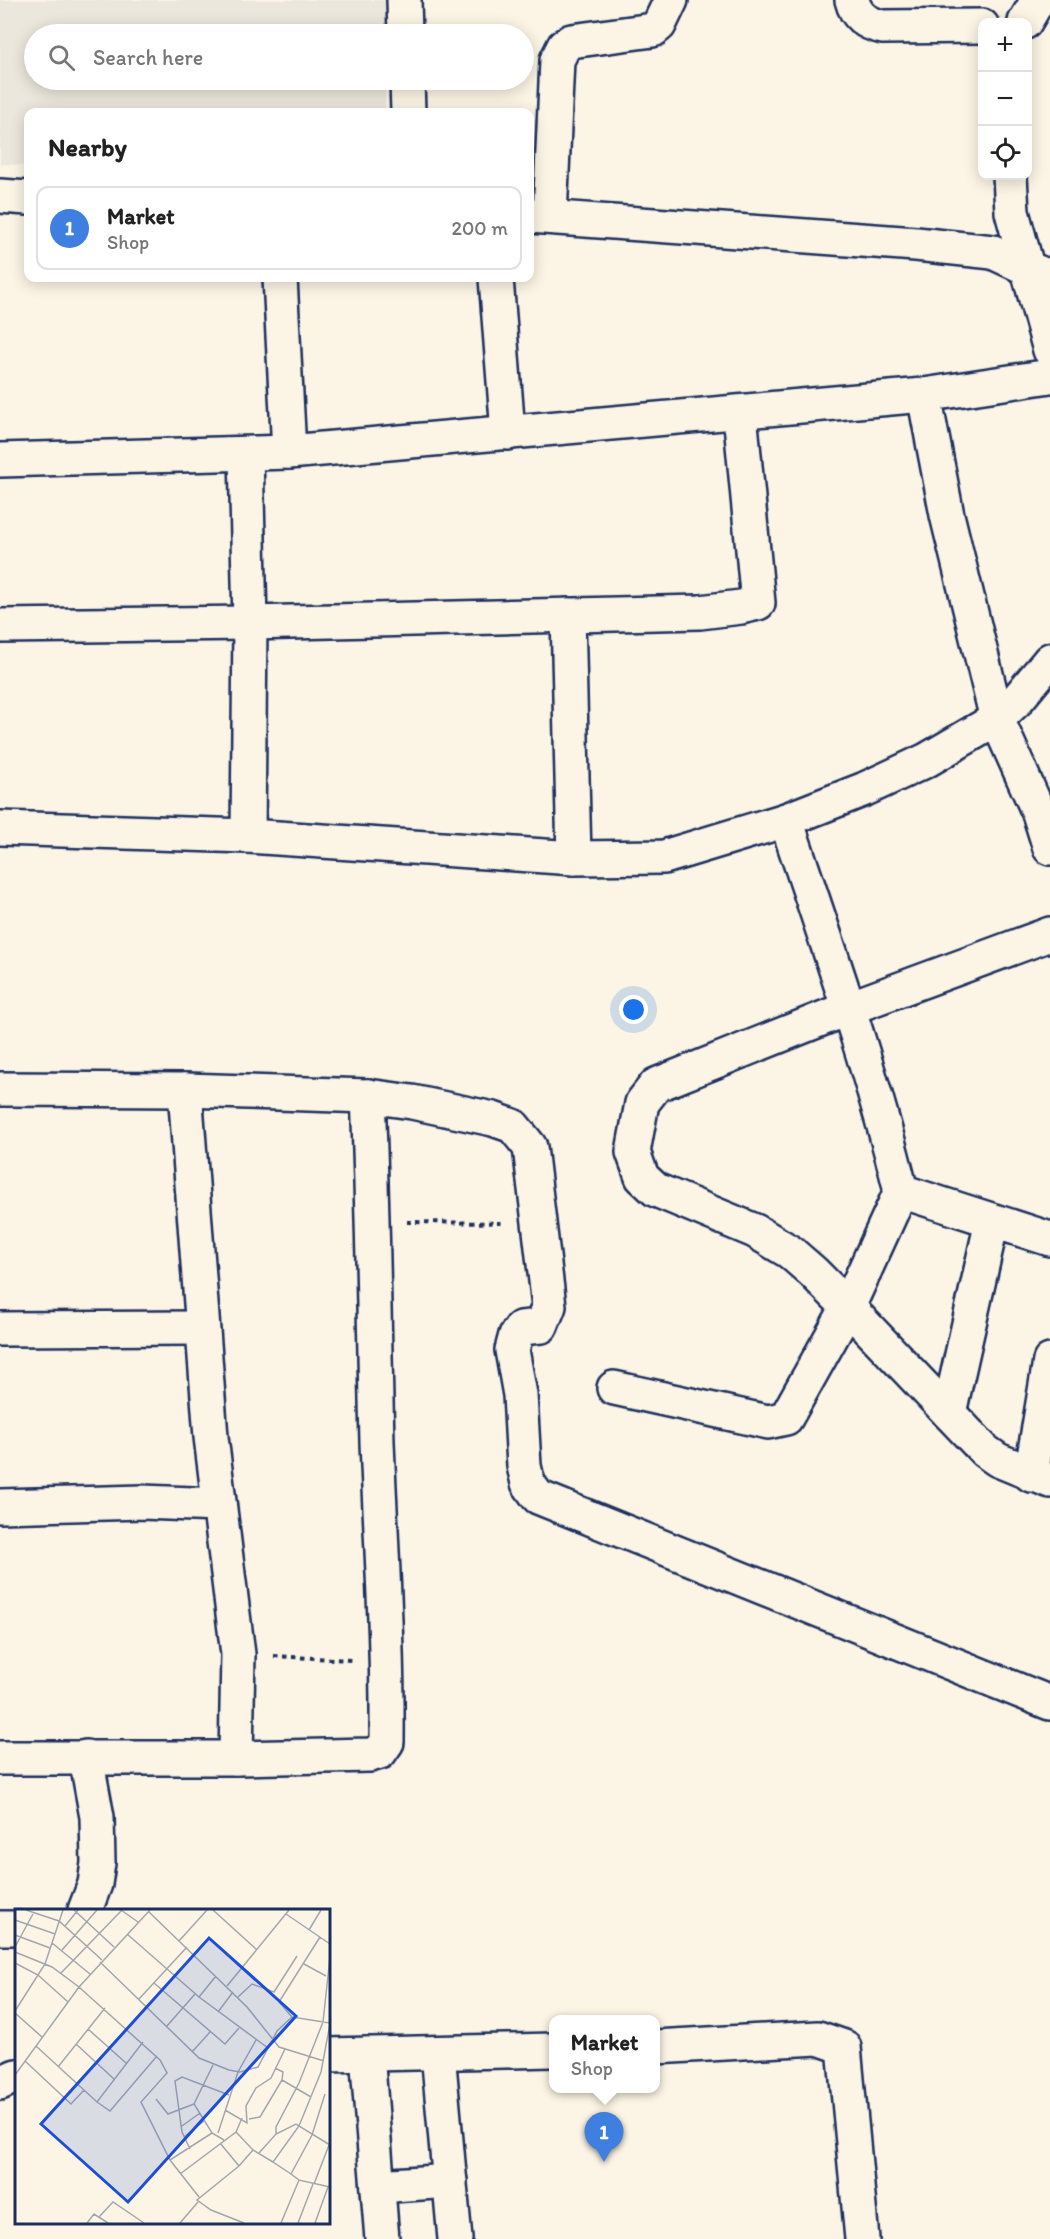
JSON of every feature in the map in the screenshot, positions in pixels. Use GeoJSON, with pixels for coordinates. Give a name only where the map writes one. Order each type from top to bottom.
{"type":"FeatureCollection","features":[{"type":"Feature","properties":{"kind":"street"},"geometry":{"type":"LineString","coordinates":[[404,0],[405,24]]}},
{"type":"Feature","properties":{"kind":"street"},"geometry":{"type":"LineString","coordinates":[[671,0],[659,25],[653,30],[571,41],[560,52],[557,60],[540,217],[993,252],[1040,273]]}},
{"type":"Feature","properties":{"kind":"street"},"geometry":{"type":"LineString","coordinates":[[852,0],[857,13],[873,25],[883,27],[978,26]]}},
{"type":"Feature","properties":{"kind":"street"},"geometry":{"type":"LineString","coordinates":[[1027,18],[1038,0]]}},
{"type":"Feature","properties":{"kind":"street"},"geometry":{"type":"LineString","coordinates":[[407,90],[408,108]]}},
{"type":"Feature","properties":{"kind":"street"},"geometry":{"type":"LineString","coordinates":[[1011,180],[1012,212],[1040,273],[1050,350]]}},
{"type":"Feature","properties":{"kind":"street"},"geometry":{"type":"LineString","coordinates":[[0,196],[24,198]]}},
{"type":"Feature","properties":{"kind":"street"},"geometry":{"type":"LineString","coordinates":[[280,282],[289,452]]}},
{"type":"Feature","properties":{"kind":"street"},"geometry":{"type":"LineString","coordinates":[[496,282],[508,433]]}},
{"type":"Feature","properties":{"kind":"street"},"geometry":{"type":"LineString","coordinates":[[0,459],[289,452],[924,395],[1050,376]]}},
{"type":"Feature","properties":{"kind":"street"},"geometry":{"type":"LineString","coordinates":[[924,395],[947,515],[997,719],[1039,813],[1050,848]]}},
{"type":"Feature","properties":{"kind":"street"},"geometry":{"type":"LineString","coordinates":[[0,626],[250,623],[700,612],[758,603],[740,413]]}},
{"type":"Feature","properties":{"kind":"street"},"geometry":{"type":"LineString","coordinates":[[246,454],[250,623],[249,836]]}},
{"type":"Feature","properties":{"kind":"street"},"geometry":{"type":"LineString","coordinates":[[568,615],[574,858]]}},
{"type":"Feature","properties":{"kind":"street"},"geometry":{"type":"LineString","coordinates":[[0,828],[249,836],[574,858],[664,857],[786,820],[865,789],[927,760],[997,719],[1016,701],[1050,660]]}},
{"type":"Feature","properties":{"kind":"street"},"geometry":{"type":"LineString","coordinates":[[614,1388],[768,1422],[786,1418],[848,1307],[901,1191],[883,1120],[849,1008],[786,820]]}},
{"type":"Feature","properties":{"kind":"street"},"geometry":{"type":"LineString","coordinates":[[1050,934],[849,1008],[656,1085],[642,1103],[633,1152],[642,1177],[656,1190],[755,1231],[790,1252],[848,1307],[985,1451],[998,1460],[1040,1478],[1050,1361]]}},
{"type":"Feature","properties":{"kind":"street"},"geometry":{"type":"LineString","coordinates":[[0,1089],[185,1090],[368,1096],[412,1101],[493,1119],[513,1126],[530,1147],[549,1306],[541,1326],[521,1328],[516,1335],[513,1350],[520,1395],[524,1466],[528,1483],[538,1497],[1050,1703]]}},
{"type":"Feature","properties":{"kind":"street"},"geometry":{"type":"LineString","coordinates":[[185,1090],[201,1328],[219,1505],[238,1654],[236,1758]]}},
{"type":"Feature","properties":{"kind":"street"},"geometry":{"type":"LineString","coordinates":[[0,1758],[236,1758],[370,1755],[380,1752],[387,1742],[387,1662],[377,1442],[368,1096]]}},
{"type":"Feature","properties":{"kind":"street"},"geometry":{"type":"LineString","coordinates":[[901,1191],[1050,1239]]}},
{"type":"Feature","properties":{"kind":"street"},"geometry":{"type":"LineString","coordinates":[[949,1413],[992,1221]]}},
{"type":"Feature","properties":{"kind":"street"},"geometry":{"type":"LineString","coordinates":[[0,1329],[201,1328]]}},
{"type":"Feature","properties":{"kind":"street"},"geometry":{"type":"LineString","coordinates":[[0,1506],[142,1502],[219,1505]]}},
{"type":"Feature","properties":{"kind":"street"},"geometry":{"type":"LineString","coordinates":[[86,1757],[97,1817],[98,1863],[95,1884],[86,1909]]}},
{"type":"Feature","properties":{"kind":"street"},"geometry":{"type":"LineString","coordinates":[[660,2047],[818,2038],[844,2047],[862,2239]]}},
{"type":"Feature","properties":{"kind":"street"},"geometry":{"type":"LineString","coordinates":[[330,2055],[549,2050]]}},
{"type":"Feature","properties":{"kind":"street"},"geometry":{"type":"LineString","coordinates":[[438,2053],[455,2239]]}},
{"type":"Feature","properties":{"kind":"street"},"geometry":{"type":"LineString","coordinates":[[367,2054],[382,2239]]}},
{"type":"Feature","properties":{"kind":"street"},"geometry":{"type":"LineString","coordinates":[[0,2083],[15,2076]]}},
{"type":"Feature","properties":{"kind":"street"},"geometry":{"type":"LineString","coordinates":[[378,2186],[450,2181]]}},
{"type":"Feature","properties":{"kind":"path"},"geometry":{"type":"LineString","coordinates":[[373,1222],[538,1224]]}},
{"type":"Feature","properties":{"kind":"path"},"geometry":{"type":"LineString","coordinates":[[238,1654],[387,1662]]}},
{"type":"Feature","properties":{"kind":"shaded area"},"geometry":{"type":"Polygon","coordinates":[[[0,0],[386,0],[386,24],[24,24],[24,90],[385,90],[385,108],[24,108],[24,166],[0,164],[0,0]]]}},
{"type":"Feature","properties":{"kind":"place","name":"Market"},"geometry":{"type":"Point","coordinates":[604,2162]}}]}
